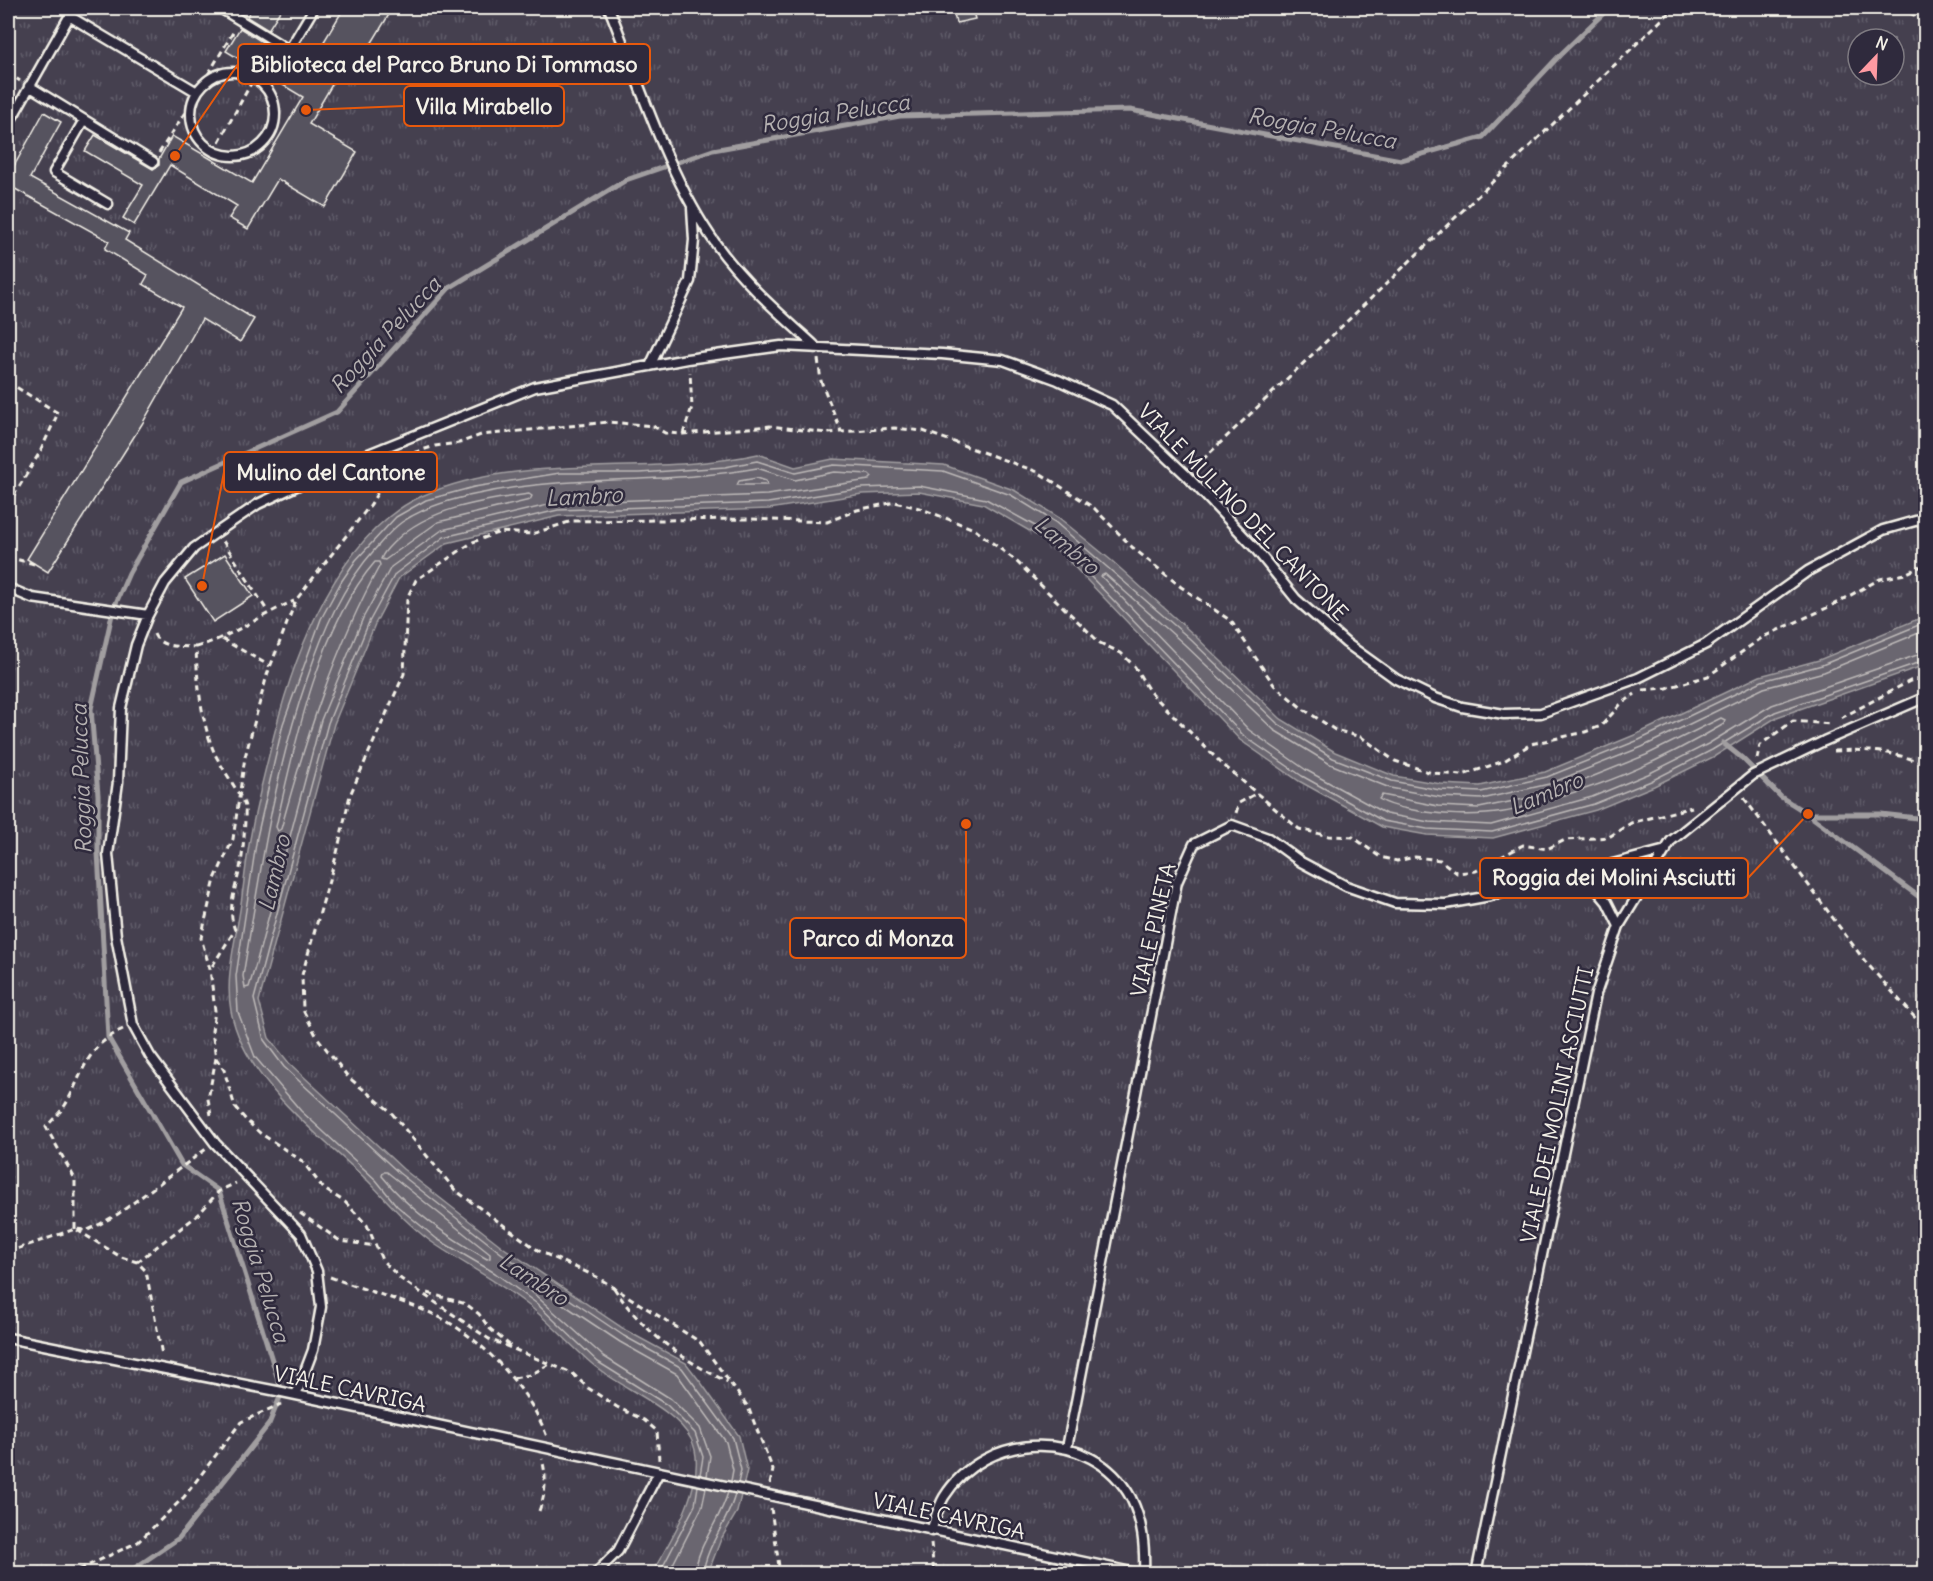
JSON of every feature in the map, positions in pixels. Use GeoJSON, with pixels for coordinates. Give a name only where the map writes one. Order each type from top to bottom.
{"type":"FeatureCollection","features":[{"type":"Feature","properties":{"kind":"lane"},"geometry":{"type":"LineString","coordinates":[[220,8],[288,50],[314,8]]}},
{"type":"Feature","properties":{"kind":"lane"},"geometry":{"type":"LineString","coordinates":[[609,8],[692,207],[716,245],[741,275],[814,345]]}},
{"type":"Feature","properties":{"kind":"lane"},"geometry":{"type":"LineString","coordinates":[[8,125],[72,12],[198,92]]}},
{"type":"Feature","properties":{"kind":"lane"},"geometry":{"type":"LineString","coordinates":[[223,73],[239,73],[254,78],[262,84],[272,99],[275,117],[270,135],[258,148],[241,156],[214,152],[195,134],[191,116],[198,92],[223,73]]}},
{"type":"Feature","properties":{"kind":"lane"},"geometry":{"type":"LineString","coordinates":[[29,86],[153,162]]}},
{"type":"Feature","properties":{"kind":"lane"},"geometry":{"type":"LineString","coordinates":[[84,120],[54,172],[108,204]]}},
{"type":"Feature","properties":{"kind":"lane"},"geometry":{"type":"LineString","coordinates":[[650,366],[690,280],[694,240],[692,207]]}},
{"type":"Feature","properties":{"kind":"lane","name":"VIALE MULINO DEL CANTONE"},"geometry":{"type":"LineString","coordinates":[[296,1395],[313,1350],[321,1307],[317,1271],[302,1234],[215,1143],[150,1056],[133,1024],[116,936],[108,854],[118,782],[121,708],[136,645],[147,615],[172,574],[195,548],[258,504],[341,465],[535,387],[687,359],[781,346],[814,345],[1003,360],[1059,380],[1112,405],[1186,475],[1254,547],[1296,599],[1346,643],[1396,679],[1435,698],[1462,707],[1504,714],[1541,713],[1638,678],[1706,644],[1808,571],[1883,530],[1926,518]]}},
{"type":"Feature","properties":{"kind":"lane"},"geometry":{"type":"LineString","coordinates":[[8,588],[32,598],[147,615]]}},
{"type":"Feature","properties":{"kind":"lane","name":"VIALE DEI MOLINI ASCIUTTI"},"geometry":{"type":"LineString","coordinates":[[1476,1574],[1596,994],[1619,926],[1671,841],[1735,787],[1762,771],[1824,741],[1926,697]]}},
{"type":"Feature","properties":{"kind":"lane"},"geometry":{"type":"LineString","coordinates":[[1232,825],[1268,838],[1301,862],[1346,886],[1395,903],[1446,904],[1523,888],[1580,870],[1666,850]]}},
{"type":"Feature","properties":{"kind":"lane","name":"VIALE PINETA"},"geometry":{"type":"LineString","coordinates":[[1067,1448],[1177,882],[1194,844],[1232,825]]}},
{"type":"Feature","properties":{"kind":"lane"},"geometry":{"type":"LineString","coordinates":[[1580,870],[1594,883],[1619,926]]}},
{"type":"Feature","properties":{"kind":"lane","name":"VIALE CAVRIGA"},"geometry":{"type":"LineString","coordinates":[[8,1338],[296,1395],[750,1493],[1142,1574]]}},
{"type":"Feature","properties":{"kind":"lane"},"geometry":{"type":"LineString","coordinates":[[931,1531],[943,1497],[966,1470],[997,1451],[1032,1444],[1067,1448],[1092,1459],[1106,1470],[1130,1496],[1140,1521],[1145,1547],[1142,1574]]}},
{"type":"Feature","properties":{"kind":"lane"},"geometry":{"type":"LineString","coordinates":[[595,1574],[618,1551],[659,1472]]}},
{"type":"Feature","properties":{"kind":"path"},"geometry":{"type":"LineString","coordinates":[[1186,475],[1674,8]]}},
{"type":"Feature","properties":{"kind":"path"},"geometry":{"type":"LineString","coordinates":[[1900,8],[1926,21]]}},
{"type":"Feature","properties":{"kind":"path"},"geometry":{"type":"LineString","coordinates":[[153,162],[198,92],[240,20]]}},
{"type":"Feature","properties":{"kind":"path"},"geometry":{"type":"LineString","coordinates":[[214,152],[254,78]]}},
{"type":"Feature","properties":{"kind":"path"},"geometry":{"type":"LineString","coordinates":[[814,345],[821,381],[841,431]]}},
{"type":"Feature","properties":{"kind":"path"},"geometry":{"type":"LineString","coordinates":[[683,434],[692,407],[687,359]]}},
{"type":"Feature","properties":{"kind":"path"},"geometry":{"type":"LineString","coordinates":[[8,382],[58,413],[40,452],[8,505]]}},
{"type":"Feature","properties":{"kind":"path"},"geometry":{"type":"LineString","coordinates":[[8,1252],[75,1229],[88,1230],[118,1214],[215,1143],[208,1099],[216,1058],[212,1031],[215,1011],[210,969],[201,938],[215,879],[233,839],[245,757],[270,666],[296,600],[370,504],[393,466],[406,456],[481,435],[609,422],[653,426],[665,433],[683,434],[770,426],[801,431],[894,428],[923,431],[1038,472],[1094,507],[1132,547],[1181,587],[1231,621],[1274,685],[1304,709],[1335,730],[1361,737],[1395,761],[1432,773],[1463,775],[1504,761],[1531,744],[1585,732],[1601,726],[1620,705],[1640,690],[1667,688],[1708,676],[1763,637],[1820,612],[1880,579],[1905,574],[1926,564]]}},
{"type":"Feature","properties":{"kind":"path"},"geometry":{"type":"LineString","coordinates":[[780,1574],[778,1545],[768,1496],[774,1470],[748,1407],[700,1342],[597,1276],[539,1251],[455,1190],[420,1143],[390,1111],[348,1077],[317,1037],[303,1010],[302,975],[337,854],[350,795],[404,674],[407,598],[416,580],[473,542],[500,532],[532,534],[572,521],[749,519],[827,522],[857,510],[895,502],[919,508],[974,529],[1015,560],[1100,643],[1121,652],[1136,667],[1149,692],[1221,763],[1299,829],[1329,836],[1353,837],[1380,857],[1397,861],[1415,856],[1440,860],[1457,873],[1476,871],[1523,845],[1547,849],[1565,840],[1609,837],[1631,823],[1699,805]]}},
{"type":"Feature","properties":{"kind":"path"},"geometry":{"type":"LineString","coordinates":[[217,532],[268,612]]}},
{"type":"Feature","properties":{"kind":"path"},"geometry":{"type":"LineString","coordinates":[[8,557],[38,566]]}},
{"type":"Feature","properties":{"kind":"path"},"geometry":{"type":"LineString","coordinates":[[156,639],[196,647],[222,639],[268,612],[296,600]]}},
{"type":"Feature","properties":{"kind":"path"},"geometry":{"type":"LineString","coordinates":[[222,639],[270,666]]}},
{"type":"Feature","properties":{"kind":"path"},"geometry":{"type":"LineString","coordinates":[[196,647],[200,691],[213,750],[224,774],[246,806],[242,861],[231,902],[231,919],[235,930],[210,969]]}},
{"type":"Feature","properties":{"kind":"path"},"geometry":{"type":"LineString","coordinates":[[1841,718],[1910,681],[1926,677]]}},
{"type":"Feature","properties":{"kind":"path"},"geometry":{"type":"LineString","coordinates":[[1760,745],[1793,722],[1831,724]]}},
{"type":"Feature","properties":{"kind":"path"},"geometry":{"type":"LineString","coordinates":[[1832,752],[1881,750],[1907,756],[1926,765]]}},
{"type":"Feature","properties":{"kind":"path"},"geometry":{"type":"LineString","coordinates":[[1735,787],[1756,812],[1864,960],[1926,1030]]}},
{"type":"Feature","properties":{"kind":"path"},"geometry":{"type":"LineString","coordinates":[[1232,825],[1239,803],[1257,793]]}},
{"type":"Feature","properties":{"kind":"path"},"geometry":{"type":"LineString","coordinates":[[75,1229],[75,1179],[46,1127],[67,1102],[82,1067],[93,1055],[98,1044],[133,1024]]}},
{"type":"Feature","properties":{"kind":"path"},"geometry":{"type":"LineString","coordinates":[[216,1058],[224,1071],[236,1107],[241,1114],[260,1133],[302,1161],[324,1190],[345,1202],[367,1226],[382,1260],[395,1273],[489,1339],[572,1373],[588,1388],[617,1407],[644,1420],[657,1431],[659,1472]]}},
{"type":"Feature","properties":{"kind":"path"},"geometry":{"type":"LineString","coordinates":[[137,1262],[198,1215],[219,1191],[248,1178]]}},
{"type":"Feature","properties":{"kind":"path"},"geometry":{"type":"LineString","coordinates":[[293,1208],[340,1241],[376,1246]]}},
{"type":"Feature","properties":{"kind":"path"},"geometry":{"type":"LineString","coordinates":[[75,1229],[121,1257],[137,1262],[146,1271],[161,1351],[169,1371]]}},
{"type":"Feature","properties":{"kind":"path"},"geometry":{"type":"LineString","coordinates":[[317,1271],[428,1311],[472,1339],[514,1378],[539,1412],[553,1451]]}},
{"type":"Feature","properties":{"kind":"path"},"geometry":{"type":"LineString","coordinates":[[613,1287],[630,1313],[651,1332],[702,1370],[730,1382]]}},
{"type":"Feature","properties":{"kind":"path"},"geometry":{"type":"LineString","coordinates":[[423,1292],[466,1304],[515,1350]]}},
{"type":"Feature","properties":{"kind":"path"},"geometry":{"type":"LineString","coordinates":[[514,1378],[530,1375],[550,1364]]}},
{"type":"Feature","properties":{"kind":"path"},"geometry":{"type":"LineString","coordinates":[[70,1574],[138,1542],[184,1497],[241,1422],[273,1410],[296,1395]]}},
{"type":"Feature","properties":{"kind":"path"},"geometry":{"type":"LineString","coordinates":[[539,1448],[546,1474],[546,1493],[539,1511]]}},
{"type":"Feature","properties":{"kind":"path"},"geometry":{"type":"LineString","coordinates":[[931,1531],[934,1574]]}},
{"type":"Feature","properties":{"kind":"green space"},"geometry":{"type":"Polygon","coordinates":[[[8,8],[1925,8],[1925,1573],[8,1573],[8,8]]]}},
{"type":"Feature","properties":{"kind":"water","name":"Lambro"},"geometry":{"type":"Polygon","coordinates":[[[758,454],[795,467],[833,459],[944,465],[1014,490],[1058,517],[1112,561],[1193,634],[1281,719],[1335,752],[1394,776],[1441,784],[1480,786],[1545,772],[1637,734],[1760,676],[1819,660],[1925,616],[1925,665],[1777,717],[1715,756],[1654,786],[1596,810],[1493,838],[1427,835],[1382,827],[1299,781],[1240,740],[1063,555],[1033,533],[983,504],[919,492],[862,494],[769,509],[559,516],[447,543],[399,578],[375,624],[334,724],[259,1001],[269,1038],[289,1063],[403,1169],[504,1248],[627,1331],[686,1363],[739,1436],[747,1470],[737,1512],[721,1539],[708,1573],[652,1573],[678,1527],[692,1490],[696,1472],[696,1454],[691,1439],[672,1417],[602,1372],[528,1305],[426,1238],[286,1105],[251,1061],[239,1037],[229,999],[230,973],[253,822],[283,702],[308,633],[325,599],[344,566],[367,538],[393,514],[422,496],[461,482],[544,469],[717,461],[758,454]]]}},
{"type":"Feature","properties":{"kind":"building"},"geometry":{"type":"Polygon","coordinates":[[[252,8],[282,8],[268,30],[247,17],[252,8]]]}},
{"type":"Feature","properties":{"kind":"building"},"geometry":{"type":"Polygon","coordinates":[[[344,8],[393,8],[348,82],[337,76],[309,124],[357,152],[325,207],[278,179],[248,229],[229,218],[237,206],[170,165],[134,225],[123,218],[143,185],[85,151],[95,135],[153,169],[159,165],[159,159],[172,136],[252,183],[303,97],[226,51],[240,28],[307,70],[344,8]]]}},
{"type":"Feature","properties":{"kind":"building"},"geometry":{"type":"Polygon","coordinates":[[[953,8],[972,8],[975,19],[956,23],[953,8]]]}},
{"type":"Feature","properties":{"kind":"building"},"geometry":{"type":"Polygon","coordinates":[[[44,112],[61,122],[30,178],[129,233],[125,240],[254,319],[240,342],[202,319],[142,424],[48,572],[27,559],[182,307],[143,284],[148,275],[105,249],[109,241],[8,185],[8,177],[44,112]]]}},
{"type":"Feature","properties":{"kind":"building"},"geometry":{"type":"Polygon","coordinates":[[[225,554],[253,596],[213,622],[185,579],[225,554]]]}},
{"type":"Feature","properties":{"kind":"waterway","name":"Roggia Pelucca"},"geometry":{"type":"LineString","coordinates":[[126,1574],[179,1538],[269,1424],[282,1392],[219,1191],[182,1165],[108,1037],[98,852],[98,795],[91,709],[113,610],[129,573],[181,482],[337,412],[449,288],[626,180],[713,150],[900,116],[1130,110],[1401,160],[1483,137],[1560,55],[1609,8]]}},
{"type":"Feature","properties":{"kind":"waterway"},"geometry":{"type":"LineString","coordinates":[[1723,743],[1742,758],[1781,797],[1808,814],[1881,814],[1926,819]]}},
{"type":"Feature","properties":{"kind":"waterway"},"geometry":{"type":"LineString","coordinates":[[1809,815],[1926,902]]}},
{"type":"Feature","properties":{"kind":"place","name":"Villa Mirabello"},"geometry":{"type":"Point","coordinates":[306,110]}},
{"type":"Feature","properties":{"kind":"place","name":"Biblioteca del Parco Bruno Di Tommaso"},"geometry":{"type":"Point","coordinates":[175,156]}},
{"type":"Feature","properties":{"kind":"place","name":"Mulino del Cantone"},"geometry":{"type":"Point","coordinates":[202,586]}},
{"type":"Feature","properties":{"kind":"place","name":"Roggia dei Molini Asciutti"},"geometry":{"type":"Point","coordinates":[1808,814]}},
{"type":"Feature","properties":{"kind":"place","name":"Parco di Monza"},"geometry":{"type":"Point","coordinates":[966,824]}}]}
